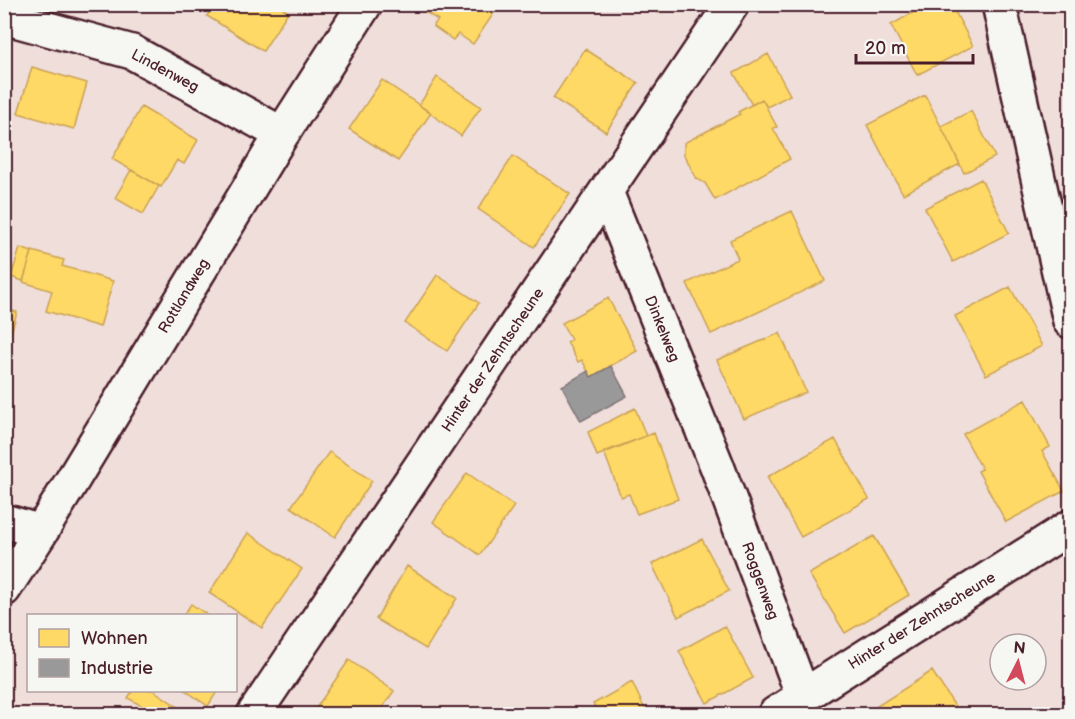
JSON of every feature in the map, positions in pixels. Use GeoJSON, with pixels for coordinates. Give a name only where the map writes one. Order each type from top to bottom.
{"type":"FeatureCollection","features":[{"type":"Feature","properties":{"kind":"street","name":"Rottlandweg"},"geometry":{"type":"LineString","coordinates":[[4,589],[41,532],[282,134],[365,4]]}},
{"type":"Feature","properties":{"kind":"street","name":"Hinter der Zehntscheune"},"geometry":{"type":"LineString","coordinates":[[254,714],[732,4]]}},
{"type":"Feature","properties":{"kind":"street"},"geometry":{"type":"LineString","coordinates":[[999,4],[1071,321]]}},
{"type":"Feature","properties":{"kind":"street","name":"Lindenweg"},"geometry":{"type":"LineString","coordinates":[[4,16],[132,52],[282,134]]}},
{"type":"Feature","properties":{"kind":"street","name":"Dinkelweg"},"geometry":{"type":"LineString","coordinates":[[606,192],[717,466]]}},
{"type":"Feature","properties":{"kind":"street","name":"Roggenweg"},"geometry":{"type":"LineString","coordinates":[[717,466],[803,696]]}},
{"type":"Feature","properties":{"kind":"street"},"geometry":{"type":"LineString","coordinates":[[4,521],[41,532]]}},
{"type":"Feature","properties":{"kind":"street","name":"Hinter der Zehntscheune"},"geometry":{"type":"LineString","coordinates":[[775,714],[1071,527]]}},
{"type":"Feature","properties":{"kind":"building: Wohnen"},"geometry":{"type":"Polygon","coordinates":[[[214,4],[276,4],[288,12],[263,51],[207,16],[214,4]]]}},
{"type":"Feature","properties":{"kind":"building: Wohnen"},"geometry":{"type":"Polygon","coordinates":[[[425,4],[500,4],[473,44],[458,34],[453,40],[433,26],[438,20],[422,10],[425,4]]]}},
{"type":"Feature","properties":{"kind":"building: Wohnen"},"geometry":{"type":"Polygon","coordinates":[[[646,4],[664,4],[658,13],[646,4]]]}},
{"type":"Feature","properties":{"kind":"building: Wohnen"},"geometry":{"type":"Polygon","coordinates":[[[928,4],[951,4],[973,46],[917,75],[891,25],[928,4]]]}},
{"type":"Feature","properties":{"kind":"building: Wohnen"},"geometry":{"type":"Polygon","coordinates":[[[585,49],[638,83],[606,132],[553,98],[585,49]]]}},
{"type":"Feature","properties":{"kind":"building: Wohnen"},"geometry":{"type":"Polygon","coordinates":[[[768,54],[790,95],[767,107],[762,99],[752,105],[734,73],[768,54]]]}},
{"type":"Feature","properties":{"kind":"building: Wohnen"},"geometry":{"type":"Polygon","coordinates":[[[32,67],[87,83],[74,129],[18,113],[32,67]]]}},
{"type":"Feature","properties":{"kind":"building: Wohnen"},"geometry":{"type":"Polygon","coordinates":[[[437,77],[481,107],[461,136],[419,105],[437,77]]]}},
{"type":"Feature","properties":{"kind":"building: Wohnen"},"geometry":{"type":"Polygon","coordinates":[[[382,80],[431,113],[398,161],[349,129],[382,80]]]}},
{"type":"Feature","properties":{"kind":"building: Wohnen"},"geometry":{"type":"Polygon","coordinates":[[[925,95],[960,164],[903,194],[867,125],[925,95]]]}},
{"type":"Feature","properties":{"kind":"building: Wohnen"},"geometry":{"type":"Polygon","coordinates":[[[762,99],[777,127],[773,128],[790,159],[715,200],[705,183],[697,179],[684,155],[684,143],[740,114],[738,112],[762,99]]]}},
{"type":"Feature","properties":{"kind":"building: Wohnen"},"geometry":{"type":"Polygon","coordinates":[[[141,107],[198,140],[184,164],[177,160],[161,187],[112,159],[141,107]]]}},
{"type":"Feature","properties":{"kind":"building: Wohnen"},"geometry":{"type":"Polygon","coordinates":[[[971,111],[995,157],[964,173],[941,126],[971,111]]]}},
{"type":"Feature","properties":{"kind":"building: Wohnen"},"geometry":{"type":"Polygon","coordinates":[[[513,156],[570,194],[534,247],[478,209],[513,156]]]}},
{"type":"Feature","properties":{"kind":"building: Wohnen"},"geometry":{"type":"Polygon","coordinates":[[[131,170],[159,186],[143,214],[115,198],[131,170]]]}},
{"type":"Feature","properties":{"kind":"building: Wohnen"},"geometry":{"type":"Polygon","coordinates":[[[981,179],[1009,233],[953,262],[925,208],[981,179]]]}},
{"type":"Feature","properties":{"kind":"building: Wohnen"},"geometry":{"type":"Polygon","coordinates":[[[792,211],[825,281],[711,334],[687,283],[738,259],[730,240],[792,211]]]}},
{"type":"Feature","properties":{"kind":"building: Wohnen"},"geometry":{"type":"Polygon","coordinates":[[[20,248],[32,252],[23,281],[11,277],[20,248]]]}},
{"type":"Feature","properties":{"kind":"building: Wohnen"},"geometry":{"type":"Polygon","coordinates":[[[32,251],[64,260],[62,266],[113,281],[100,327],[46,311],[52,291],[23,282],[32,251]]]}},
{"type":"Feature","properties":{"kind":"building: Wohnen"},"geometry":{"type":"Polygon","coordinates":[[[437,275],[479,303],[447,351],[405,323],[437,275]]]}},
{"type":"Feature","properties":{"kind":"building: Wohnen"},"geometry":{"type":"Polygon","coordinates":[[[1010,287],[1042,346],[986,375],[955,316],[1010,287]]]}},
{"type":"Feature","properties":{"kind":"building: Wohnen"},"geometry":{"type":"Polygon","coordinates":[[[608,298],[637,351],[591,377],[582,360],[578,362],[567,342],[571,340],[562,323],[608,298]]]}},
{"type":"Feature","properties":{"kind":"building: Wohnen"},"geometry":{"type":"Polygon","coordinates":[[[4,309],[17,312],[7,348],[4,348],[4,309]]]}},
{"type":"Feature","properties":{"kind":"building: Wohnen"},"geometry":{"type":"Polygon","coordinates":[[[780,333],[806,392],[744,419],[717,360],[780,333]]]}},
{"type":"Feature","properties":{"kind":"building: Wohnen"},"geometry":{"type":"Polygon","coordinates":[[[1025,400],[1050,447],[1042,451],[1064,491],[1006,522],[978,471],[982,469],[963,434],[1025,400]]]}},
{"type":"Feature","properties":{"kind":"building: Wohnen"},"geometry":{"type":"Polygon","coordinates":[[[635,408],[646,436],[597,456],[588,432],[635,408]]]}},
{"type":"Feature","properties":{"kind":"building: Wohnen"},"geometry":{"type":"Polygon","coordinates":[[[654,433],[678,499],[637,514],[629,494],[621,497],[604,452],[654,433]]]}},
{"type":"Feature","properties":{"kind":"building: Wohnen"},"geometry":{"type":"Polygon","coordinates":[[[835,439],[869,499],[801,537],[767,477],[835,439]]]}},
{"type":"Feature","properties":{"kind":"building: Wohnen"},"geometry":{"type":"Polygon","coordinates":[[[329,452],[372,481],[335,537],[291,507],[329,452]]]}},
{"type":"Feature","properties":{"kind":"building: Wohnen"},"geometry":{"type":"Polygon","coordinates":[[[467,473],[514,506],[480,555],[433,522],[467,473]]]}},
{"type":"Feature","properties":{"kind":"building: Wohnen"},"geometry":{"type":"Polygon","coordinates":[[[248,533],[302,569],[262,628],[209,593],[248,533]]]}},
{"type":"Feature","properties":{"kind":"building: Wohnen"},"geometry":{"type":"Polygon","coordinates":[[[874,536],[909,595],[845,633],[809,574],[874,536]]]}},
{"type":"Feature","properties":{"kind":"building: Wohnen"},"geometry":{"type":"Polygon","coordinates":[[[702,539],[729,591],[678,617],[652,564],[702,539]]]}},
{"type":"Feature","properties":{"kind":"building: Wohnen"},"geometry":{"type":"Polygon","coordinates":[[[407,566],[457,598],[426,649],[376,619],[407,566]]]}},
{"type":"Feature","properties":{"kind":"building: Wohnen"},"geometry":{"type":"Polygon","coordinates":[[[191,604],[206,614],[184,614],[191,604]]]}},
{"type":"Feature","properties":{"kind":"building: Wohnen"},"geometry":{"type":"Polygon","coordinates":[[[725,626],[753,678],[707,703],[679,651],[725,626]]]}},
{"type":"Feature","properties":{"kind":"building: Wohnen"},"geometry":{"type":"Polygon","coordinates":[[[349,660],[394,691],[378,714],[320,714],[314,711],[349,660]]]}},
{"type":"Feature","properties":{"kind":"building: Wohnen"},"geometry":{"type":"Polygon","coordinates":[[[932,671],[960,714],[877,714],[874,708],[932,671]]]}},
{"type":"Feature","properties":{"kind":"building: Wohnen"},"geometry":{"type":"Polygon","coordinates":[[[632,682],[647,714],[599,714],[593,704],[632,682]]]}},
{"type":"Feature","properties":{"kind":"building: Wohnen"},"geometry":{"type":"Polygon","coordinates":[[[132,692],[156,692],[178,707],[173,714],[156,714],[128,698],[132,692]]]}},
{"type":"Feature","properties":{"kind":"building: Wohnen"},"geometry":{"type":"Polygon","coordinates":[[[188,692],[217,692],[208,706],[188,692]]]}},
{"type":"Feature","properties":{"kind":"building: Industrie"},"geometry":{"type":"Polygon","coordinates":[[[611,366],[627,396],[581,421],[562,386],[588,371],[591,377],[611,366]]]}}]}
